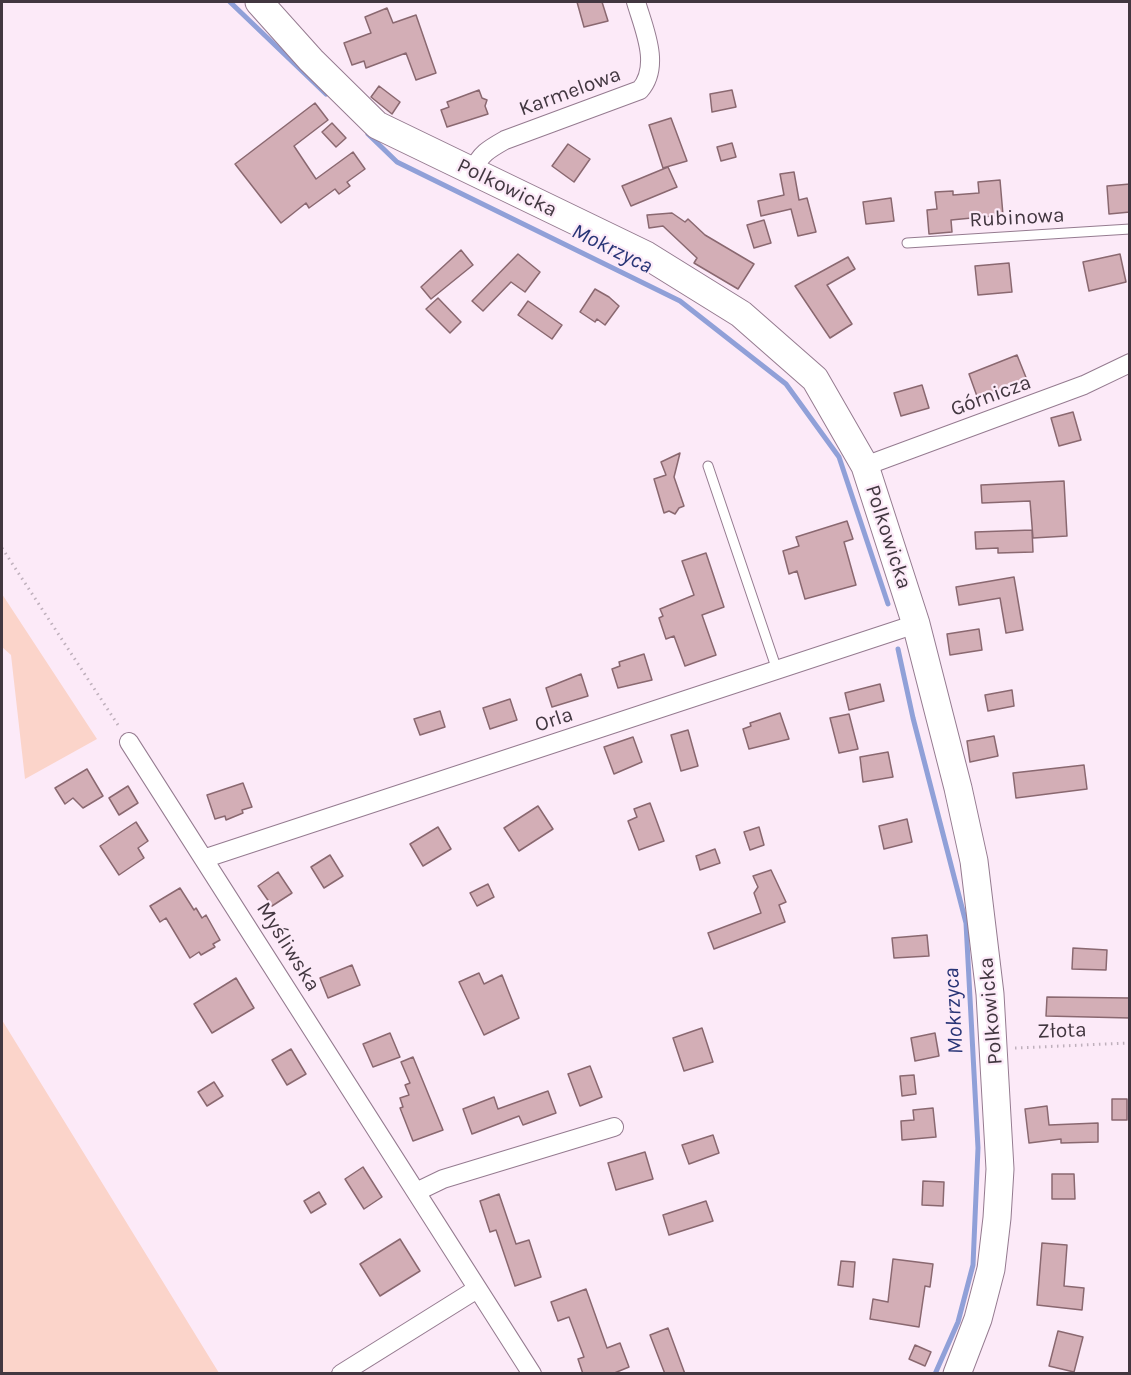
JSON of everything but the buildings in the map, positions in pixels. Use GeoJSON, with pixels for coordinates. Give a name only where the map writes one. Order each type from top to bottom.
{"type":"FeatureCollection","features":[{"type":"Feature","properties":{"kind":"street","name":"Polkowicka"},"geometry":{"type":"LineString","coordinates":[[259,2],[310,60],[377,125],[646,255],[741,314],[815,379],[865,466],[916,624],[958,788],[974,861],[995,1048],[1000,1169],[991,1269],[978,1319],[957,1374]]}},
{"type":"Feature","properties":{"kind":"street","name":"Karmelowa"},"geometry":{"type":"LineString","coordinates":[[473,171],[478,158],[485,151],[505,140],[640,90],[650,74],[651,62],[636,2]]}},
{"type":"Feature","properties":{"kind":"street","name":"Górnicza"},"geometry":{"type":"LineString","coordinates":[[865,466],[1084,385],[1130,363]]}},
{"type":"Feature","properties":{"kind":"street","name":"Orla"},"geometry":{"type":"LineString","coordinates":[[206,858],[916,624]]}},
{"type":"Feature","properties":{"kind":"street","name":"Myśliwska"},"geometry":{"type":"LineString","coordinates":[[129,742],[206,858],[532,1374]]}},
{"type":"Feature","properties":{"kind":"street"},"geometry":{"type":"LineString","coordinates":[[416,1192],[443,1179],[614,1127]]}},
{"type":"Feature","properties":{"kind":"street"},"geometry":{"type":"LineString","coordinates":[[341,1374],[477,1288]]}},
{"type":"Feature","properties":{"kind":"lane","name":"Rubinowa"},"geometry":{"type":"LineString","coordinates":[[907,243],[1130,230]]}},
{"type":"Feature","properties":{"kind":"lane"},"geometry":{"type":"LineString","coordinates":[[708,466],[777,670]]}},
{"type":"Feature","properties":{"kind":"path"},"geometry":{"type":"LineString","coordinates":[[2,548],[129,742]]}},
{"type":"Feature","properties":{"kind":"path","name":"Złota"},"geometry":{"type":"LineString","coordinates":[[995,1048],[1130,1043]]}},
{"type":"Feature","properties":{"kind":"shaded area"},"geometry":{"type":"Polygon","coordinates":[[[2,594],[97,739],[25,779],[11,655],[2,647],[2,594]]]}},
{"type":"Feature","properties":{"kind":"shaded area"},"geometry":{"type":"Polygon","coordinates":[[[2,1020],[219,1373],[2,1373],[2,1020]]]}},
{"type":"Feature","properties":{"kind":"waterway","name":"Mokrzyca"},"geometry":{"type":"LineString","coordinates":[[230,2],[326,94]]}},
{"type":"Feature","properties":{"kind":"waterway","name":"Mokrzyca"},"geometry":{"type":"LineString","coordinates":[[368,134],[397,162],[680,301],[786,384],[839,457],[888,604]]}},
{"type":"Feature","properties":{"kind":"waterway","name":"Mokrzyca"},"geometry":{"type":"LineString","coordinates":[[898,649],[913,718],[966,923],[978,1148],[973,1265],[958,1322],[935,1374]]}}]}
